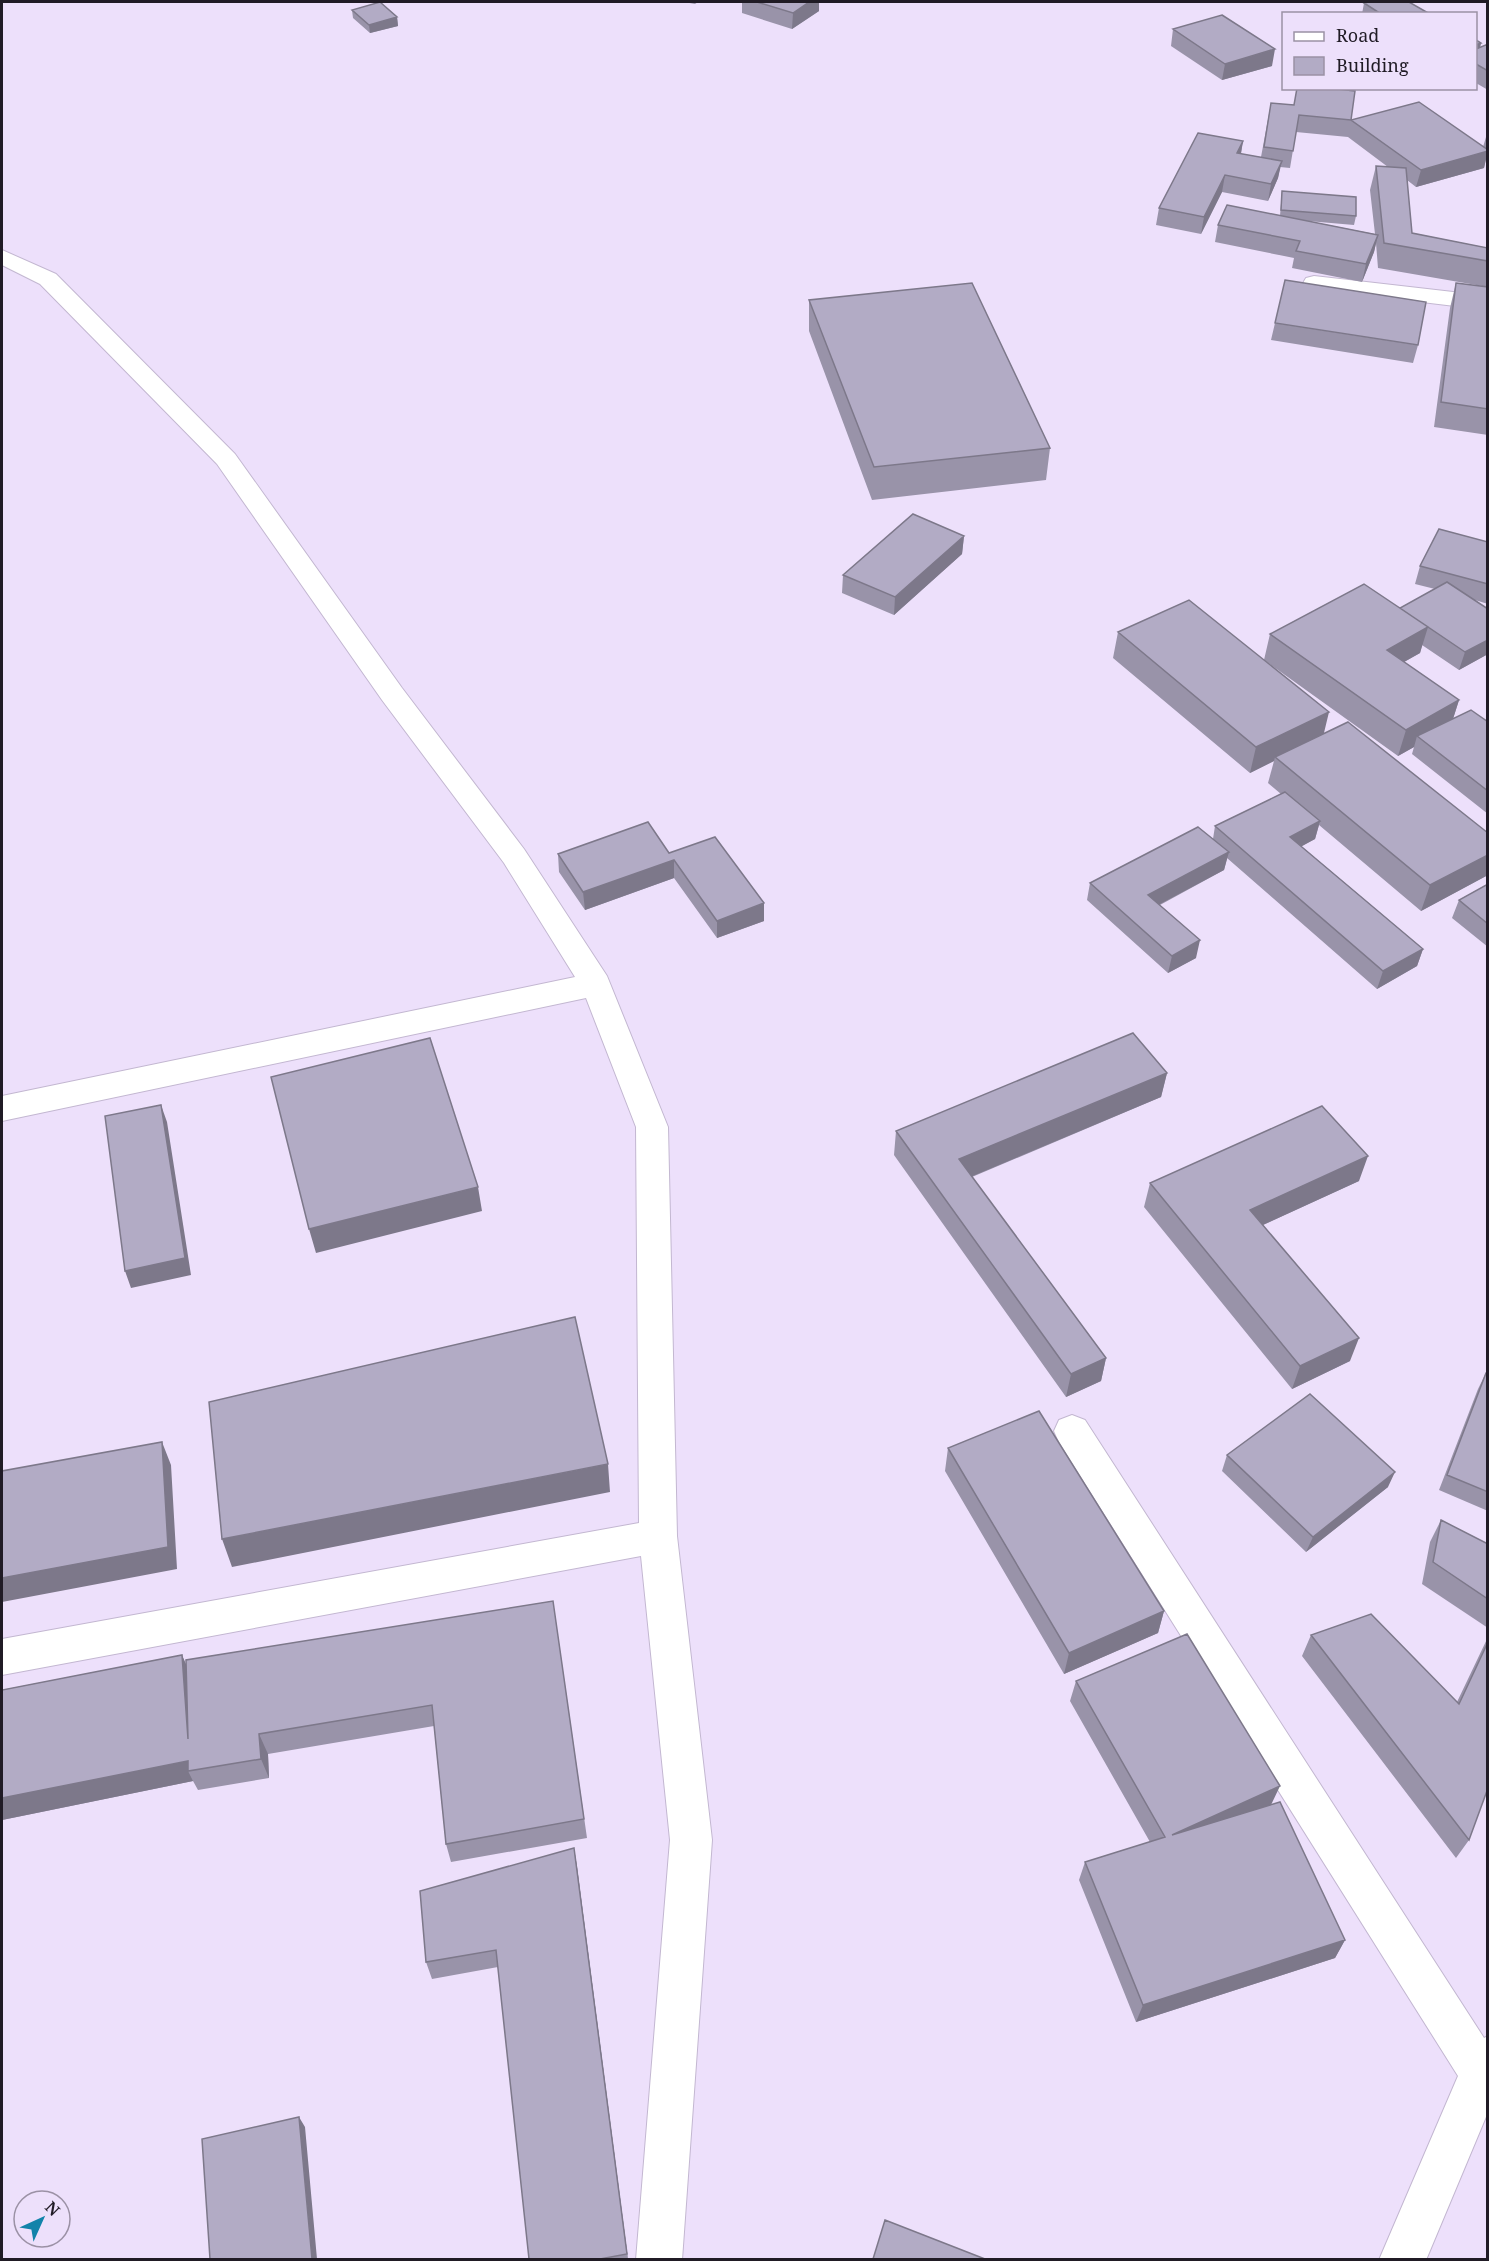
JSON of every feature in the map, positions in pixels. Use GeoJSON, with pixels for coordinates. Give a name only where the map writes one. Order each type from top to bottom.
{"type":"FeatureCollection","features":[{"type":"Feature","properties":{"kind":"street"},"geometry":{"type":"LineString","coordinates":[[2,257],[48,279],[226,459],[392,694],[514,856],[596,984],[652,1126],[658,1536],[691,1840],[659,2259]]}},
{"type":"Feature","properties":{"kind":"street"},"geometry":{"type":"LineString","coordinates":[[1314,283],[1488,303]]}},
{"type":"Feature","properties":{"kind":"street"},"geometry":{"type":"LineString","coordinates":[[2,1109],[596,984]]}},
{"type":"Feature","properties":{"kind":"street"},"geometry":{"type":"LineString","coordinates":[[1072,1431],[1484,2065],[1402,2259]]}},
{"type":"Feature","properties":{"kind":"street"},"geometry":{"type":"LineString","coordinates":[[2,1657],[658,1536]]}},
{"type":"Feature","properties":{"kind":"building"},"geometry":{"type":"Polygon","coordinates":[[[380,2],[397,17],[369,25],[352,10],[380,2]]]}},
{"type":"Feature","properties":{"kind":"building"},"geometry":{"type":"Polygon","coordinates":[[[757,2],[809,2],[793,13],[757,2]]]}},
{"type":"Feature","properties":{"kind":"building"},"geometry":{"type":"Polygon","coordinates":[[[1409,2],[1426,12],[1378,12],[1364,3],[1409,2]]]}},
{"type":"Feature","properties":{"kind":"building"},"geometry":{"type":"Polygon","coordinates":[[[1222,15],[1275,49],[1225,64],[1173,29],[1222,15]]]}},
{"type":"Feature","properties":{"kind":"building"},"geometry":{"type":"Polygon","coordinates":[[[1488,44],[1488,71],[1477,65],[1477,49],[1488,44]]]}},
{"type":"Feature","properties":{"kind":"building"},"geometry":{"type":"Polygon","coordinates":[[[1297,90],[1355,91],[1351,120],[1299,115],[1293,151],[1264,147],[1271,103],[1294,105],[1297,90]]]}},
{"type":"Feature","properties":{"kind":"building"},"geometry":{"type":"Polygon","coordinates":[[[1419,102],[1488,151],[1421,170],[1351,120],[1419,102]]]}},
{"type":"Feature","properties":{"kind":"building"},"geometry":{"type":"Polygon","coordinates":[[[1198,133],[1243,141],[1237,153],[1282,161],[1271,184],[1225,175],[1204,217],[1159,208],[1198,133]]]}},
{"type":"Feature","properties":{"kind":"building"},"geometry":{"type":"Polygon","coordinates":[[[1376,166],[1406,168],[1412,233],[1488,248],[1488,261],[1384,243],[1376,166]]]}},
{"type":"Feature","properties":{"kind":"building"},"geometry":{"type":"Polygon","coordinates":[[[1282,191],[1356,197],[1356,216],[1281,210],[1282,191]]]}},
{"type":"Feature","properties":{"kind":"building"},"geometry":{"type":"Polygon","coordinates":[[[1227,205],[1378,235],[1366,264],[1296,251],[1300,241],[1218,225],[1227,205]]]}},
{"type":"Feature","properties":{"kind":"building"},"geometry":{"type":"Polygon","coordinates":[[[1285,280],[1426,302],[1418,345],[1275,323],[1285,280]]]}},
{"type":"Feature","properties":{"kind":"building"},"geometry":{"type":"Polygon","coordinates":[[[972,283],[1050,448],[874,467],[809,300],[972,283]]]}},
{"type":"Feature","properties":{"kind":"building"},"geometry":{"type":"Polygon","coordinates":[[[1456,283],[1488,287],[1488,409],[1441,402],[1456,283]]]}},
{"type":"Feature","properties":{"kind":"building"},"geometry":{"type":"Polygon","coordinates":[[[913,514],[964,536],[895,597],[843,575],[913,514]]]}},
{"type":"Feature","properties":{"kind":"building"},"geometry":{"type":"Polygon","coordinates":[[[1439,529],[1488,542],[1488,584],[1420,566],[1439,529]]]}},
{"type":"Feature","properties":{"kind":"building"},"geometry":{"type":"Polygon","coordinates":[[[1447,582],[1488,609],[1488,640],[1465,652],[1400,608],[1447,582]]]}},
{"type":"Feature","properties":{"kind":"building"},"geometry":{"type":"Polygon","coordinates":[[[1364,584],[1428,627],[1387,650],[1459,700],[1406,730],[1270,634],[1364,584]]]}},
{"type":"Feature","properties":{"kind":"building"},"geometry":{"type":"Polygon","coordinates":[[[1189,600],[1329,712],[1256,747],[1118,632],[1189,600]]]}},
{"type":"Feature","properties":{"kind":"building"},"geometry":{"type":"Polygon","coordinates":[[[1471,710],[1488,722],[1488,791],[1417,736],[1471,710]]]}},
{"type":"Feature","properties":{"kind":"building"},"geometry":{"type":"Polygon","coordinates":[[[1348,722],[1488,833],[1488,855],[1430,885],[1275,757],[1348,722]]]}},
{"type":"Feature","properties":{"kind":"building"},"geometry":{"type":"Polygon","coordinates":[[[1285,792],[1320,821],[1290,837],[1423,949],[1383,971],[1215,826],[1285,792]]]}},
{"type":"Feature","properties":{"kind":"building"},"geometry":{"type":"Polygon","coordinates":[[[648,822],[669,853],[715,837],[764,903],[717,921],[674,860],[583,892],[558,854],[648,822]]]}},
{"type":"Feature","properties":{"kind":"building"},"geometry":{"type":"Polygon","coordinates":[[[1198,827],[1229,852],[1148,895],[1200,940],[1172,956],[1090,883],[1198,827]]]}},
{"type":"Feature","properties":{"kind":"building"},"geometry":{"type":"Polygon","coordinates":[[[1488,884],[1488,924],[1459,900],[1488,884]]]}},
{"type":"Feature","properties":{"kind":"building"},"geometry":{"type":"Polygon","coordinates":[[[1133,1033],[1167,1073],[959,1159],[1106,1358],[1071,1374],[896,1131],[1133,1033]]]}},
{"type":"Feature","properties":{"kind":"building"},"geometry":{"type":"Polygon","coordinates":[[[430,1038],[478,1187],[309,1229],[271,1077],[430,1038]]]}},
{"type":"Feature","properties":{"kind":"building"},"geometry":{"type":"Polygon","coordinates":[[[161,1105],[185,1258],[125,1271],[105,1116],[161,1105]]]}},
{"type":"Feature","properties":{"kind":"building"},"geometry":{"type":"Polygon","coordinates":[[[1322,1106],[1368,1156],[1250,1210],[1359,1338],[1300,1366],[1150,1183],[1322,1106]]]}},
{"type":"Feature","properties":{"kind":"building"},"geometry":{"type":"Polygon","coordinates":[[[575,1317],[608,1464],[222,1539],[209,1402],[575,1317]]]}},
{"type":"Feature","properties":{"kind":"building"},"geometry":{"type":"Polygon","coordinates":[[[1486,1373],[1488,1373],[1488,1492],[1447,1475],[1486,1373]]]}},
{"type":"Feature","properties":{"kind":"building"},"geometry":{"type":"Polygon","coordinates":[[[1310,1394],[1395,1472],[1313,1537],[1227,1455],[1310,1394]]]}},
{"type":"Feature","properties":{"kind":"building"},"geometry":{"type":"Polygon","coordinates":[[[1039,1411],[1164,1611],[1069,1653],[948,1448],[1039,1411]]]}},
{"type":"Feature","properties":{"kind":"building"},"geometry":{"type":"Polygon","coordinates":[[[162,1442],[168,1547],[2,1578],[2,1471],[162,1442]]]}},
{"type":"Feature","properties":{"kind":"building"},"geometry":{"type":"Polygon","coordinates":[[[1441,1520],[1488,1544],[1488,1599],[1433,1562],[1441,1520]]]}},
{"type":"Feature","properties":{"kind":"building"},"geometry":{"type":"Polygon","coordinates":[[[553,1601],[584,1819],[446,1844],[432,1705],[259,1734],[261,1759],[188,1771],[188,1761],[2,1798],[2,1690],[182,1655],[188,1739],[186,1660],[553,1601]]]}},
{"type":"Feature","properties":{"kind":"building"},"geometry":{"type":"Polygon","coordinates":[[[1371,1614],[1459,1704],[1488,1642],[1488,1788],[1469,1840],[1311,1635],[1371,1614]]]}},
{"type":"Feature","properties":{"kind":"building"},"geometry":{"type":"Polygon","coordinates":[[[1187,1634],[1280,1786],[1172,1835],[1280,1802],[1345,1940],[1143,2005],[1085,1862],[1165,1837],[1076,1681],[1187,1634]]]}},
{"type":"Feature","properties":{"kind":"building"},"geometry":{"type":"Polygon","coordinates":[[[574,1848],[627,2254],[600,2259],[529,2259],[496,1950],[426,1962],[420,1891],[574,1848]]]}},
{"type":"Feature","properties":{"kind":"building"},"geometry":{"type":"Polygon","coordinates":[[[299,2117],[312,2259],[210,2259],[202,2139],[299,2117]]]}},
{"type":"Feature","properties":{"kind":"building"},"geometry":{"type":"Polygon","coordinates":[[[885,2220],[985,2259],[873,2259],[885,2220]]]}}]}
